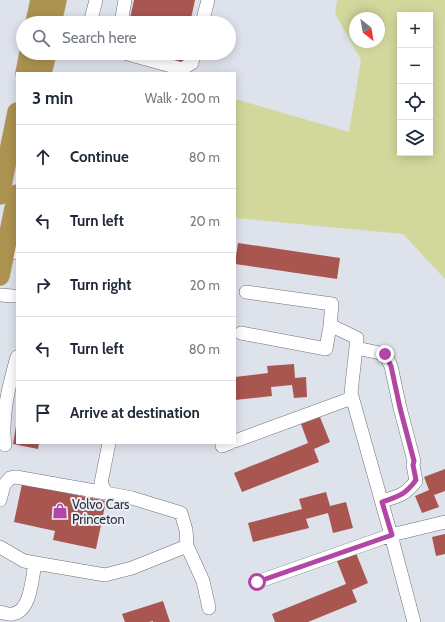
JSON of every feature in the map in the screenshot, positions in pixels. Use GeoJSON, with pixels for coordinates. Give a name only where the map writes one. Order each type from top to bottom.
{"type":"FeatureCollection","features":[{"type":"Feature","properties":{"kind":"highway"},"geometry":{"type":"LineString","coordinates":[[37,16],[43,0]]}},
{"type":"Feature","properties":{"kind":"highway"},"geometry":{"type":"LineString","coordinates":[[43,0],[49,16]]}},
{"type":"Feature","properties":{"kind":"highway"},"geometry":{"type":"LineString","coordinates":[[25,72],[28,60]]}},
{"type":"Feature","properties":{"kind":"highway"},"geometry":{"type":"LineString","coordinates":[[42,72],[45,60]]}},
{"type":"Feature","properties":{"kind":"highway"},"geometry":{"type":"LineString","coordinates":[[0,195],[16,117]]}},
{"type":"Feature","properties":{"kind":"highway"},"geometry":{"type":"LineString","coordinates":[[0,276],[11,251],[16,204]]}},
{"type":"Feature","properties":{"kind":"street"},"geometry":{"type":"LineString","coordinates":[[92,16],[96,0]]}},
{"type":"Feature","properties":{"kind":"street"},"geometry":{"type":"LineString","coordinates":[[122,16],[125,0]]}},
{"type":"Feature","properties":{"kind":"street"},"geometry":{"type":"LineString","coordinates":[[204,16],[208,0]]}},
{"type":"Feature","properties":{"kind":"street"},"geometry":{"type":"LineString","coordinates":[[149,60],[182,69],[192,63],[193,60]]}},
{"type":"Feature","properties":{"kind":"street"},"geometry":{"type":"LineString","coordinates":[[241,333],[326,349],[330,326],[332,304],[246,292]]}},
{"type":"Feature","properties":{"kind":"street"},"geometry":{"type":"LineString","coordinates":[[330,326],[336,328],[356,343],[385,354],[391,366],[414,461],[413,465],[416,480],[408,491],[382,502]]}},
{"type":"Feature","properties":{"kind":"street"},"geometry":{"type":"LineString","coordinates":[[356,343],[351,393],[352,398],[392,535],[414,622]]}},
{"type":"Feature","properties":{"kind":"street"},"geometry":{"type":"LineString","coordinates":[[5,445],[3,431],[3,396],[16,360]]}},
{"type":"Feature","properties":{"kind":"street"},"geometry":{"type":"LineString","coordinates":[[236,441],[352,398]]}},
{"type":"Feature","properties":{"kind":"street"},"geometry":{"type":"LineString","coordinates":[[106,493],[101,483],[108,444]]}},
{"type":"Feature","properties":{"kind":"street"},"geometry":{"type":"LineString","coordinates":[[0,500],[4,485],[10,478],[16,478],[132,498],[180,513],[186,530],[187,546],[203,582],[209,608]]}},
{"type":"Feature","properties":{"kind":"street"},"geometry":{"type":"LineString","coordinates":[[257,582],[392,535],[445,522]]}},
{"type":"Feature","properties":{"kind":"street"},"geometry":{"type":"LineString","coordinates":[[0,547],[24,561],[105,574],[132,568],[187,546]]}},
{"type":"Feature","properties":{"kind":"street"},"geometry":{"type":"LineString","coordinates":[[0,612],[11,614],[20,612],[27,605],[35,562]]}},
{"type":"Feature","properties":{"kind":"green space"},"geometry":{"type":"Polygon","coordinates":[[[337,0],[445,0],[445,279],[403,234],[236,218],[236,99],[349,132],[361,60],[354,48],[385,48],[385,12],[349,12],[349,39],[335,14],[337,0]]]}},
{"type":"Feature","properties":{"kind":"building"},"geometry":{"type":"Polygon","coordinates":[[[134,0],[195,0],[192,16],[131,16],[134,0]]]}},
{"type":"Feature","properties":{"kind":"building"},"geometry":{"type":"Polygon","coordinates":[[[168,60],[183,60],[182,63],[168,60]]]}},
{"type":"Feature","properties":{"kind":"building"},"geometry":{"type":"Polygon","coordinates":[[[238,243],[340,258],[337,279],[236,264],[238,243]]]}},
{"type":"Feature","properties":{"kind":"building"},"geometry":{"type":"Polygon","coordinates":[[[294,364],[295,378],[306,377],[307,397],[294,398],[292,385],[271,387],[272,396],[236,400],[236,377],[268,373],[267,366],[294,364]]]}},
{"type":"Feature","properties":{"kind":"building"},"geometry":{"type":"Polygon","coordinates":[[[320,417],[330,442],[314,449],[319,462],[242,492],[234,473],[308,443],[301,424],[320,417]]]}},
{"type":"Feature","properties":{"kind":"building"},"geometry":{"type":"Polygon","coordinates":[[[16,426],[16,444],[39,444],[38,449],[13,444],[16,426]]]}},
{"type":"Feature","properties":{"kind":"building"},"geometry":{"type":"Polygon","coordinates":[[[445,469],[445,491],[434,495],[439,507],[422,513],[415,496],[429,490],[424,477],[445,469]]]}},
{"type":"Feature","properties":{"kind":"building","name":"Volvo Cars Princeton"},"geometry":{"type":"Polygon","coordinates":[[[22,484],[106,501],[96,549],[53,540],[55,531],[14,522],[22,484]]]}},
{"type":"Feature","properties":{"kind":"building"},"geometry":{"type":"Polygon","coordinates":[[[326,492],[330,506],[346,502],[353,528],[333,533],[328,513],[306,519],[309,528],[253,542],[248,523],[302,509],[299,499],[326,492]]]}},
{"type":"Feature","properties":{"kind":"building"},"geometry":{"type":"Polygon","coordinates":[[[445,534],[445,554],[436,556],[432,537],[445,534]]]}},
{"type":"Feature","properties":{"kind":"building"},"geometry":{"type":"Polygon","coordinates":[[[356,553],[368,583],[352,590],[357,602],[308,622],[275,622],[272,614],[346,584],[337,561],[356,553]]]}},
{"type":"Feature","properties":{"kind":"building"},"geometry":{"type":"Polygon","coordinates":[[[163,601],[170,622],[125,622],[122,614],[163,601]]]}},
{"type":"Feature","properties":{"kind":"place","name":"Volvo Cars Princeton"},"geometry":{"type":"Point","coordinates":[60,511]}},
{"type":"Feature","properties":{"kind":"route"},"geometry":{"type":"LineString","coordinates":[[257,582],[392,535],[382,502],[408,491],[416,480],[413,465],[414,461],[393,381],[391,366],[385,354]]}}]}
